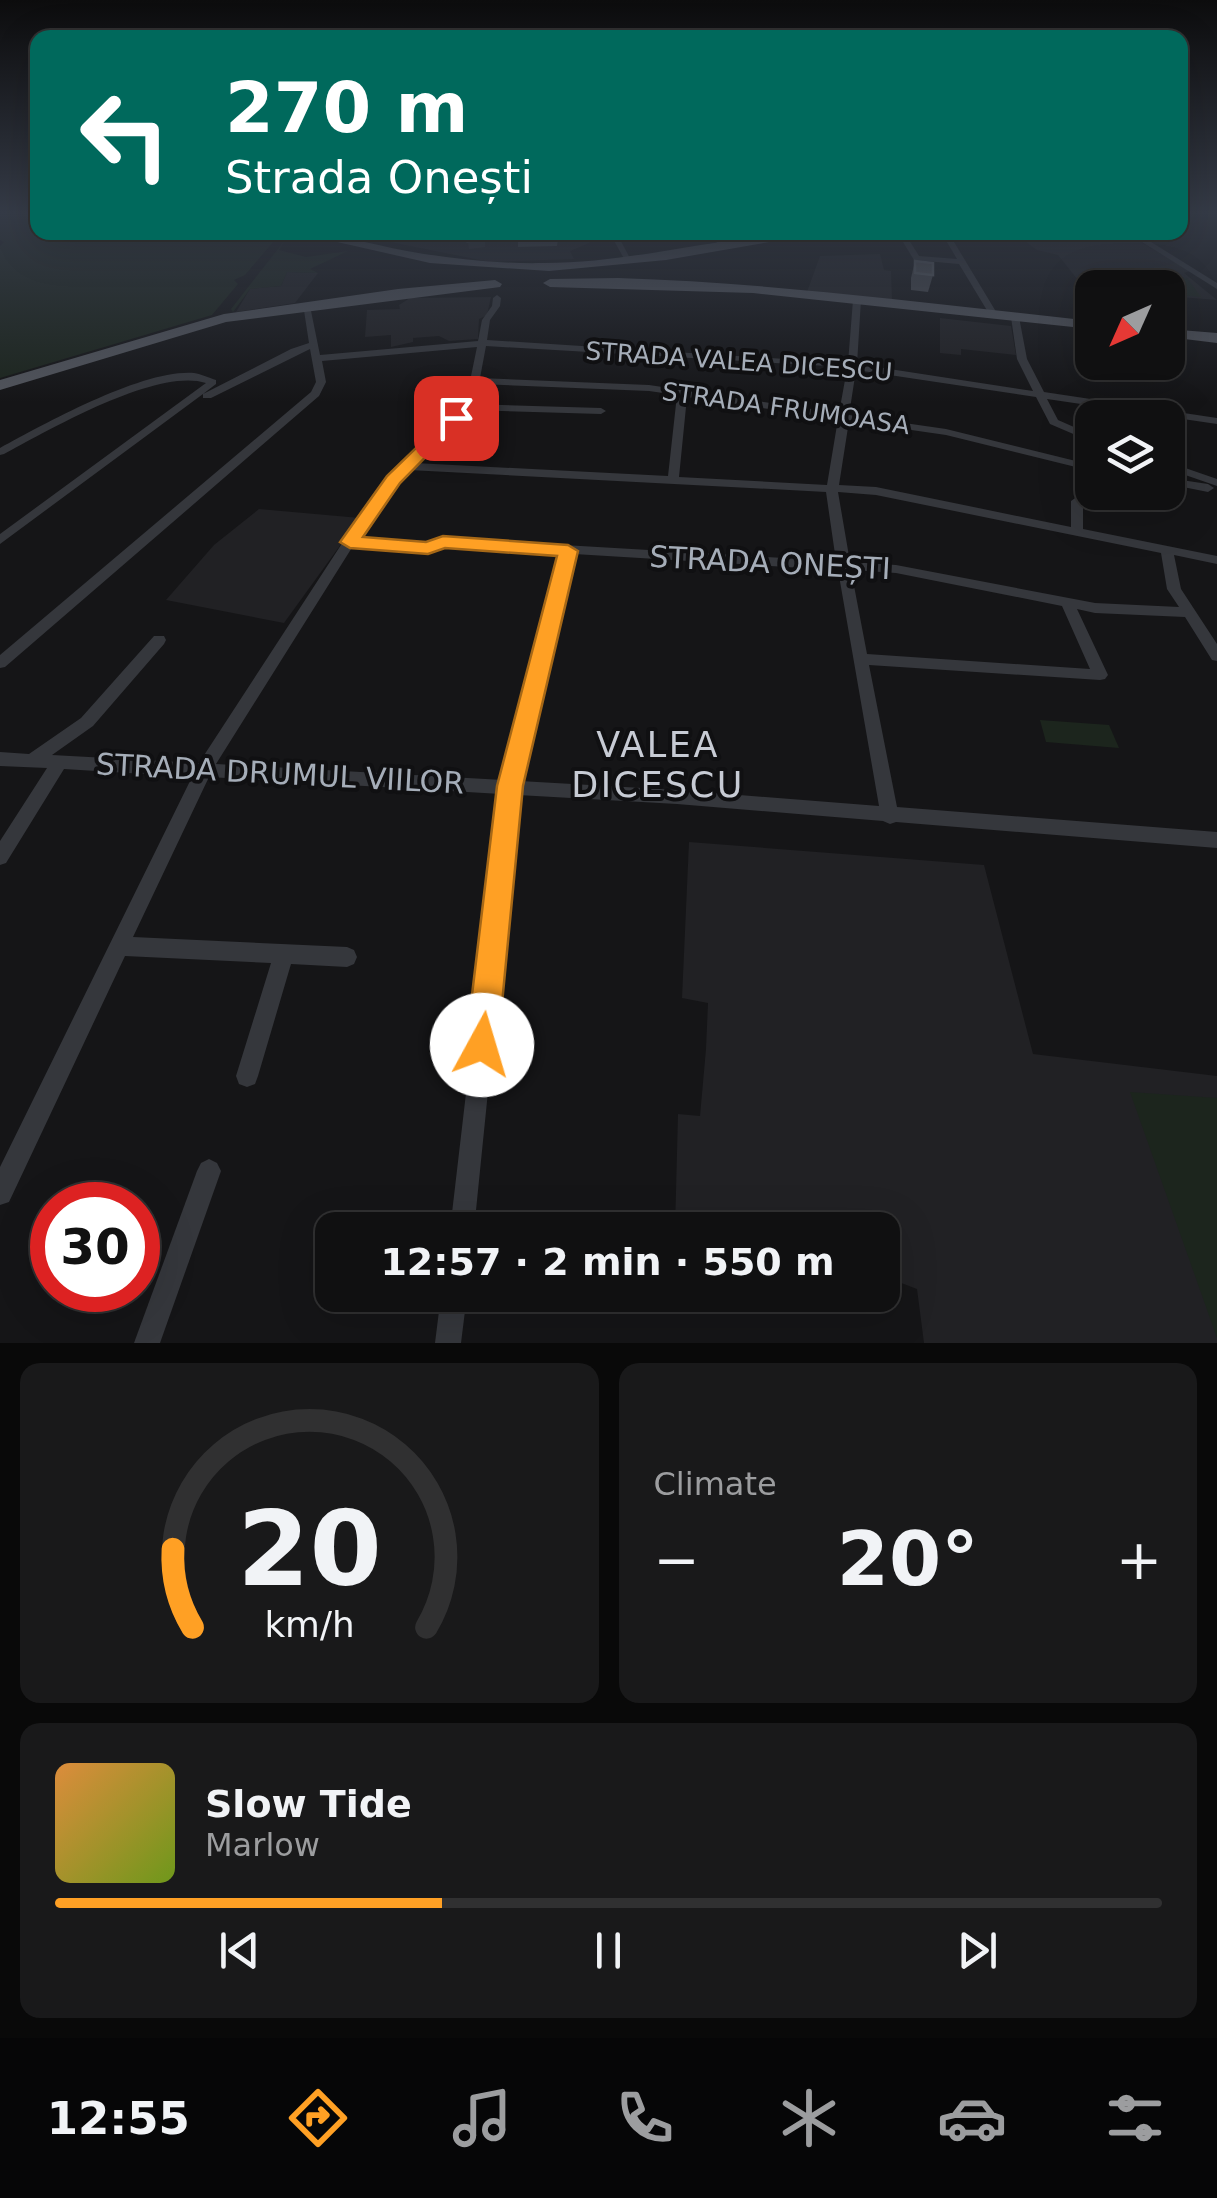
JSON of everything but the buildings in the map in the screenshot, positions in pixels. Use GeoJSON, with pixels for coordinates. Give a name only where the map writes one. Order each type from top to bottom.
{"type":"FeatureCollection","features":[{"type":"Feature","properties":{"kind":"main road"},"geometry":{"type":"LineString","coordinates":[[398,293],[462,277]]}},
{"type":"Feature","properties":{"kind":"main road"},"geometry":{"type":"LineString","coordinates":[[474,277],[492,283]]}},
{"type":"Feature","properties":{"kind":"main road"},"geometry":{"type":"LineString","coordinates":[[492,283],[500,277]]}},
{"type":"Feature","properties":{"kind":"main road"},"geometry":{"type":"LineString","coordinates":[[532,284],[547,277]]}},
{"type":"Feature","properties":{"kind":"main road"},"geometry":{"type":"LineString","coordinates":[[571,277],[857,300],[1075,323]]}},
{"type":"Feature","properties":{"kind":"main road"},"geometry":{"type":"LineString","coordinates":[[0,385],[204,323],[398,293],[514,284]]}},
{"type":"Feature","properties":{"kind":"main road"},"geometry":{"type":"LineString","coordinates":[[1185,335],[1217,338]]}},
{"type":"Feature","properties":{"kind":"street"},"geometry":{"type":"LineString","coordinates":[[971,277],[994,315]]}},
{"type":"Feature","properties":{"kind":"street"},"geometry":{"type":"LineString","coordinates":[[0,1192],[205,768],[384,492],[464,406],[476,380],[486,320],[496,306],[492,283]]}},
{"type":"Feature","properties":{"kind":"street"},"geometry":{"type":"LineString","coordinates":[[857,300],[831,496],[890,816]]}},
{"type":"Feature","properties":{"kind":"street"},"geometry":{"type":"LineString","coordinates":[[0,663],[315,394],[321,382],[306,306]]}},
{"type":"Feature","properties":{"kind":"street"},"geometry":{"type":"LineString","coordinates":[[1015,318],[1019,350],[1039,393],[1056,424],[1075,432]]}},
{"type":"Feature","properties":{"kind":"street","name":"STRADA VALEA DICESCU"},"geometry":{"type":"LineString","coordinates":[[183,413],[220,387],[317,351],[484,342],[851,365],[1217,421]]}},
{"type":"Feature","properties":{"kind":"street"},"geometry":{"type":"LineString","coordinates":[[0,452],[121,393],[179,377],[211,379],[208,388],[0,540]]}},
{"type":"Feature","properties":{"kind":"street","name":"STRADA FRUMOASA"},"geometry":{"type":"LineString","coordinates":[[476,380],[607,384],[682,394],[946,432],[1075,464]]}},
{"type":"Feature","properties":{"kind":"street"},"geometry":{"type":"LineString","coordinates":[[673,480],[682,394]]}},
{"type":"Feature","properties":{"kind":"street"},"geometry":{"type":"LineString","coordinates":[[464,406],[602,411]]}},
{"type":"Feature","properties":{"kind":"street"},"geometry":{"type":"LineString","coordinates":[[407,466],[903,495],[1217,560]]}},
{"type":"Feature","properties":{"kind":"street"},"geometry":{"type":"LineString","coordinates":[[1185,472],[1217,486]]}},
{"type":"Feature","properties":{"kind":"street"},"geometry":{"type":"LineString","coordinates":[[1185,483],[1217,486]]}},
{"type":"Feature","properties":{"kind":"street"},"geometry":{"type":"LineString","coordinates":[[1077,510],[1077,532]]}},
{"type":"Feature","properties":{"kind":"street","name":"STRADA ONEȘTI"},"geometry":{"type":"LineString","coordinates":[[350,542],[428,548],[443,542],[930,573],[1068,604],[1188,612]]}},
{"type":"Feature","properties":{"kind":"street"},"geometry":{"type":"LineString","coordinates":[[1166,550],[1174,589],[1217,656]]}},
{"type":"Feature","properties":{"kind":"street"},"geometry":{"type":"LineString","coordinates":[[464,1212],[510,786],[568,551]]}},
{"type":"Feature","properties":{"kind":"street"},"geometry":{"type":"LineString","coordinates":[[863,659],[1100,675],[1068,604]]}},
{"type":"Feature","properties":{"kind":"street"},"geometry":{"type":"LineString","coordinates":[[31,761],[87,722],[159,640]]}},
{"type":"Feature","properties":{"kind":"street","name":"STRADA DRUMUL VIILOR"},"geometry":{"type":"LineString","coordinates":[[0,759],[676,796],[1217,840]]}},
{"type":"Feature","properties":{"kind":"street"},"geometry":{"type":"LineString","coordinates":[[0,857],[60,762]]}},
{"type":"Feature","properties":{"kind":"street"},"geometry":{"type":"LineString","coordinates":[[119,946],[348,957]]}},
{"type":"Feature","properties":{"kind":"street"},"geometry":{"type":"LineString","coordinates":[[246,1076],[284,954]]}},
{"type":"Feature","properties":{"kind":"street"},"geometry":{"type":"LineString","coordinates":[[147,1343],[210,1171]]}},
{"type":"Feature","properties":{"kind":"street"},"geometry":{"type":"LineString","coordinates":[[448,1343],[452,1312]]}},
{"type":"Feature","properties":{"kind":"shaded area"},"geometry":{"type":"Polygon","coordinates":[[[0,277],[241,277],[234,280],[238,284],[212,315],[0,378],[0,277]]]}},
{"type":"Feature","properties":{"kind":"shaded area"},"geometry":{"type":"Polygon","coordinates":[[[256,277],[285,277],[281,286],[250,289],[233,312],[231,309],[256,277]]]}},
{"type":"Feature","properties":{"kind":"shaded area"},"geometry":{"type":"Polygon","coordinates":[[[285,277],[315,277],[295,303],[236,312],[250,289],[281,286],[285,277]]]}},
{"type":"Feature","properties":{"kind":"shaded area"},"geometry":{"type":"Polygon","coordinates":[[[813,277],[891,277],[892,300],[807,292],[813,277]]]}},
{"type":"Feature","properties":{"kind":"shaded area"},"geometry":{"type":"Polygon","coordinates":[[[1185,277],[1188,277],[1217,300],[1185,297],[1185,277]]]}},
{"type":"Feature","properties":{"kind":"shaded area"},"geometry":{"type":"Polygon","coordinates":[[[1185,278],[1187,278],[1201,297],[1185,296],[1185,278]]]}},
{"type":"Feature","properties":{"kind":"shaded area"},"geometry":{"type":"Polygon","coordinates":[[[491,297],[487,315],[479,319],[478,339],[413,338],[413,342],[391,347],[391,335],[365,337],[367,310],[400,309],[399,305],[410,298],[491,297]]]}},
{"type":"Feature","properties":{"kind":"shaded area"},"geometry":{"type":"Polygon","coordinates":[[[940,318],[1011,326],[1016,355],[961,349],[961,355],[940,353],[940,318]]]}},
{"type":"Feature","properties":{"kind":"shaded area"},"geometry":{"type":"Polygon","coordinates":[[[259,509],[360,518],[284,623],[166,600],[214,545],[259,509]]]}},
{"type":"Feature","properties":{"kind":"shaded area"},"geometry":{"type":"Polygon","coordinates":[[[1040,720],[1109,725],[1119,748],[1046,742],[1040,720]]]}},
{"type":"Feature","properties":{"kind":"shaded area"},"geometry":{"type":"Polygon","coordinates":[[[689,842],[984,865],[1033,1054],[1217,1076],[1217,1343],[924,1343],[917,1289],[900,1282],[900,1212],[675,1212],[678,1114],[700,1116],[708,1003],[682,998],[689,842]]]}},
{"type":"Feature","properties":{"kind":"shaded area"},"geometry":{"type":"Polygon","coordinates":[[[1130,1092],[1217,1098],[1217,1338],[1130,1092]]]}},
{"type":"Feature","properties":{"kind":"district","name":"VALEA DICESCU"},"geometry":{"type":"Point","coordinates":[658,765]}},
{"type":"Feature","properties":{"kind":"route"},"geometry":{"type":"LineString","coordinates":[[456,418],[394,479],[350,542],[428,548],[443,542],[568,551],[510,786],[482,1045]]}}]}
